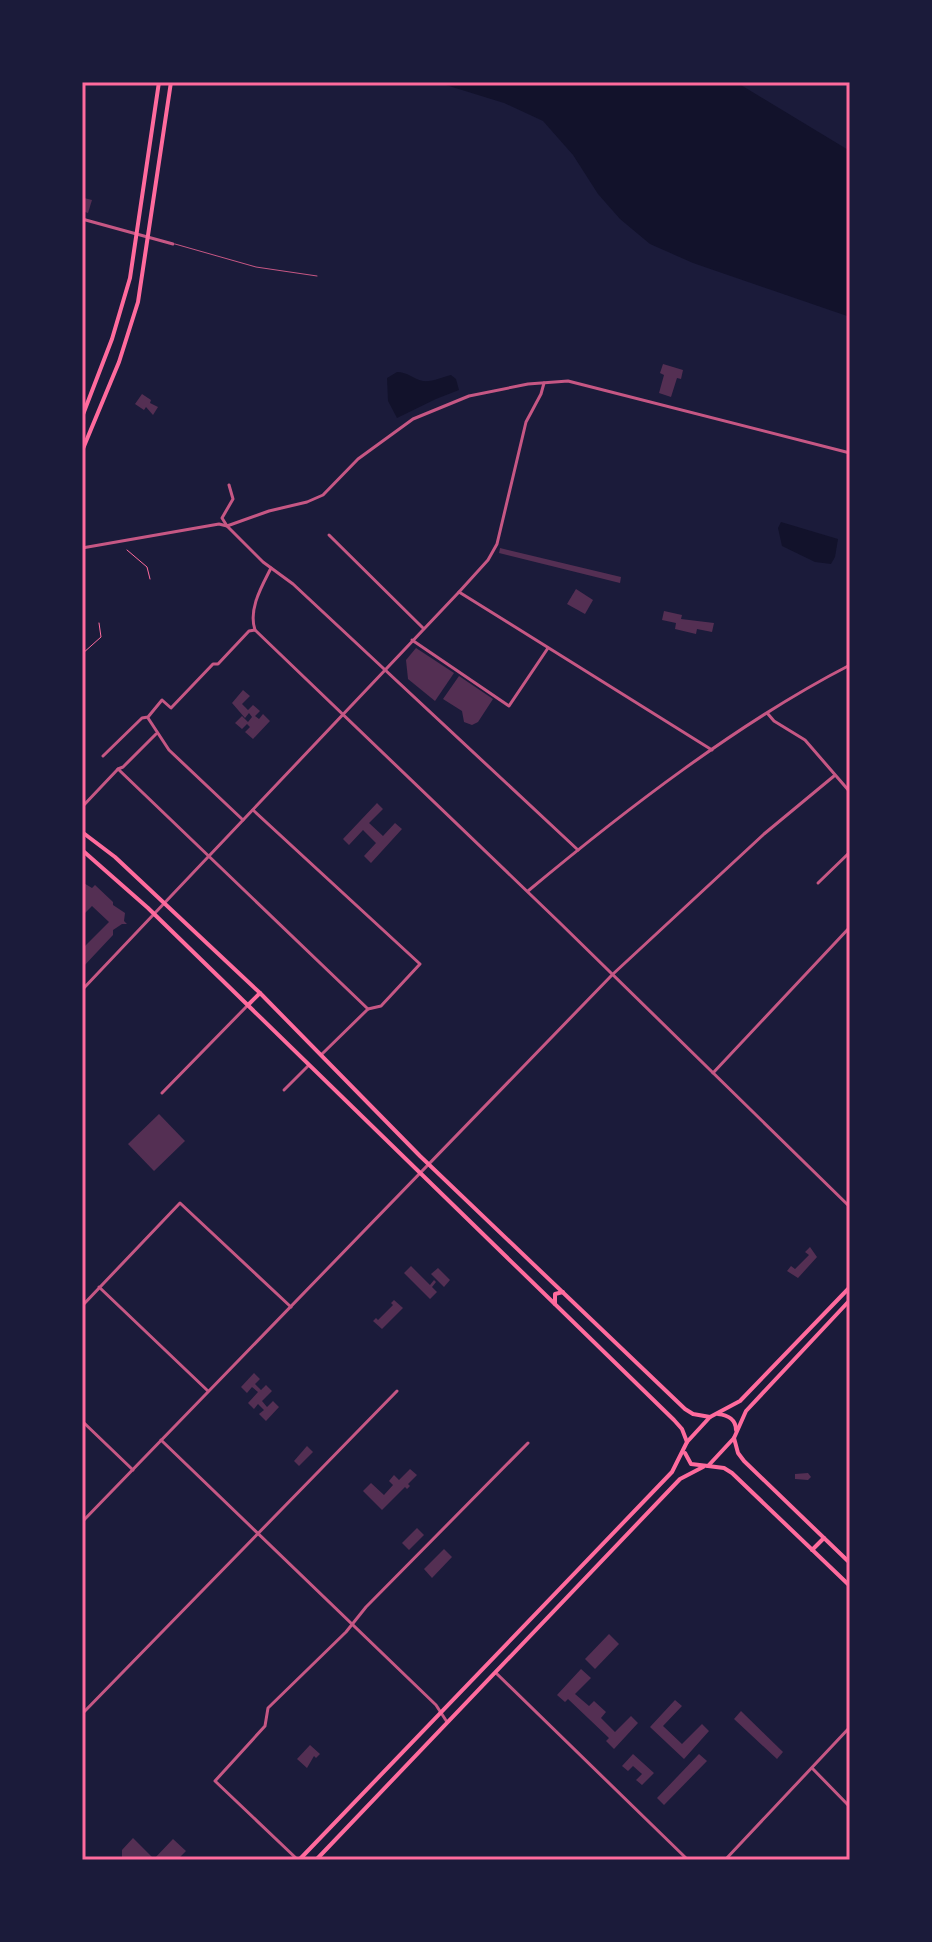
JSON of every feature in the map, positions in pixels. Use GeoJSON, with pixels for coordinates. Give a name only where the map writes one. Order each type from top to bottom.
{"type":"FeatureCollection","features":[{"type":"Feature","properties":{"kind":"main road"},"geometry":{"type":"LineString","coordinates":[[82,417],[118,321],[134,254],[159,82]]}},
{"type":"Feature","properties":{"kind":"main road"},"geometry":{"type":"LineString","coordinates":[[82,449],[125,344],[140,291],[171,82]]}},
{"type":"Feature","properties":{"kind":"main road"},"geometry":{"type":"LineString","coordinates":[[82,832],[115,857],[260,993],[430,1164],[685,1409],[710,1417]]}},
{"type":"Feature","properties":{"kind":"main road"},"geometry":{"type":"LineString","coordinates":[[82,850],[155,915],[674,1420],[682,1429],[687,1460],[724,1468],[732,1473],[850,1586]]}},
{"type":"Feature","properties":{"kind":"main road"},"geometry":{"type":"LineString","coordinates":[[248,1005],[260,993]]}},
{"type":"Feature","properties":{"kind":"main road"},"geometry":{"type":"LineString","coordinates":[[299,1860],[672,1472],[686,1444],[710,1417],[740,1401],[850,1288]]}},
{"type":"Feature","properties":{"kind":"main road"},"geometry":{"type":"LineString","coordinates":[[555,1305],[555,1294],[565,1293]]}},
{"type":"Feature","properties":{"kind":"main road"},"geometry":{"type":"LineString","coordinates":[[316,1860],[680,1479],[706,1466],[735,1435],[746,1411],[850,1300]]}},
{"type":"Feature","properties":{"kind":"main road"},"geometry":{"type":"LineString","coordinates":[[606,1354],[616,1353],[617,1344]]}},
{"type":"Feature","properties":{"kind":"main road"},"geometry":{"type":"LineString","coordinates":[[716,1414],[729,1417],[736,1426],[738,1453],[744,1461],[850,1563]]}},
{"type":"Feature","properties":{"kind":"main road"},"geometry":{"type":"LineString","coordinates":[[812,1550],[824,1538]]}},
{"type":"Feature","properties":{"kind":"main road"},"geometry":{"type":"LineString","coordinates":[[549,1602],[549,1607],[556,1609]]}},
{"type":"Feature","properties":{"kind":"main road"},"geometry":{"type":"LineString","coordinates":[[538,1614],[544,1613],[546,1620]]}},
{"type":"Feature","properties":{"kind":"street"},"geometry":{"type":"LineString","coordinates":[[82,219],[173,244]]}},
{"type":"Feature","properties":{"kind":"street"},"geometry":{"type":"LineString","coordinates":[[82,548],[216,525],[227,526],[316,499],[331,489],[358,459],[413,419],[449,402],[506,387],[568,381],[850,453]]}},
{"type":"Feature","properties":{"kind":"street"},"geometry":{"type":"LineString","coordinates":[[82,990],[488,560],[499,536],[526,422],[544,383]]}},
{"type":"Feature","properties":{"kind":"street"},"geometry":{"type":"LineString","coordinates":[[229,485],[233,499],[222,518],[227,526],[578,850]]}},
{"type":"Feature","properties":{"kind":"street"},"geometry":{"type":"LineString","coordinates":[[329,535],[423,628]]}},
{"type":"Feature","properties":{"kind":"street"},"geometry":{"type":"LineString","coordinates":[[271,568],[260,590],[253,615],[255,630],[528,891],[850,1207]]}},
{"type":"Feature","properties":{"kind":"street"},"geometry":{"type":"LineString","coordinates":[[459,592],[712,750]]}},
{"type":"Feature","properties":{"kind":"street"},"geometry":{"type":"LineString","coordinates":[[103,756],[142,718],[148,717],[162,700],[171,708],[213,664],[218,664],[249,631],[255,630]]}},
{"type":"Feature","properties":{"kind":"street"},"geometry":{"type":"LineString","coordinates":[[412,640],[509,706],[548,648]]}},
{"type":"Feature","properties":{"kind":"street"},"geometry":{"type":"LineString","coordinates":[[528,891],[712,750],[808,687],[850,665]]}},
{"type":"Feature","properties":{"kind":"street"},"geometry":{"type":"LineString","coordinates":[[768,714],[805,740],[850,792]]}},
{"type":"Feature","properties":{"kind":"street"},"geometry":{"type":"LineString","coordinates":[[148,717],[169,750],[243,820]]}},
{"type":"Feature","properties":{"kind":"street"},"geometry":{"type":"LineString","coordinates":[[82,807],[157,734]]}},
{"type":"Feature","properties":{"kind":"street"},"geometry":{"type":"LineString","coordinates":[[118,769],[368,1009]]}},
{"type":"Feature","properties":{"kind":"street"},"geometry":{"type":"LineString","coordinates":[[82,1522],[612,975],[755,842],[834,776]]}},
{"type":"Feature","properties":{"kind":"street"},"geometry":{"type":"LineString","coordinates":[[253,810],[420,964],[381,1006],[368,1009],[321,1055]]}},
{"type":"Feature","properties":{"kind":"street"},"geometry":{"type":"LineString","coordinates":[[818,883],[850,852]]}},
{"type":"Feature","properties":{"kind":"street"},"geometry":{"type":"LineString","coordinates":[[713,1073],[850,927]]}},
{"type":"Feature","properties":{"kind":"street"},"geometry":{"type":"LineString","coordinates":[[162,1093],[248,1005]]}},
{"type":"Feature","properties":{"kind":"street"},"geometry":{"type":"LineString","coordinates":[[284,1090],[309,1065]]}},
{"type":"Feature","properties":{"kind":"street"},"geometry":{"type":"LineString","coordinates":[[82,1306],[180,1203],[291,1307]]}},
{"type":"Feature","properties":{"kind":"street"},"geometry":{"type":"LineString","coordinates":[[99,1287],[208,1391]]}},
{"type":"Feature","properties":{"kind":"street"},"geometry":{"type":"LineString","coordinates":[[82,1714],[397,1391]]}},
{"type":"Feature","properties":{"kind":"street"},"geometry":{"type":"LineString","coordinates":[[82,1421],[133,1470]]}},
{"type":"Feature","properties":{"kind":"street"},"geometry":{"type":"LineString","coordinates":[[161,1440],[441,1711],[447,1722]]}},
{"type":"Feature","properties":{"kind":"street"},"geometry":{"type":"LineString","coordinates":[[299,1860],[215,1781],[265,1726],[268,1708],[346,1632],[351,1623],[528,1443]]}},
{"type":"Feature","properties":{"kind":"street"},"geometry":{"type":"LineString","coordinates":[[495,1672],[688,1860]]}},
{"type":"Feature","properties":{"kind":"street"},"geometry":{"type":"LineString","coordinates":[[725,1860],[850,1727]]}},
{"type":"Feature","properties":{"kind":"street"},"geometry":{"type":"LineString","coordinates":[[812,1768],[850,1807]]}},
{"type":"Feature","properties":{"kind":"lane"},"geometry":{"type":"LineString","coordinates":[[173,244],[256,267],[317,276]]}},
{"type":"Feature","properties":{"kind":"path"},"geometry":{"type":"LineString","coordinates":[[127,550],[147,567],[150,579]]}},
{"type":"Feature","properties":{"kind":"path"},"geometry":{"type":"LineString","coordinates":[[82,654],[101,637],[99,623]]}},
{"type":"Feature","properties":{"kind":"shaded area"},"geometry":{"type":"Polygon","coordinates":[[[436,82],[736,82],[850,151],[850,317],[693,263],[650,244],[620,219],[598,194],[573,155],[543,121],[504,103],[436,82]]]}},
{"type":"Feature","properties":{"kind":"shaded area"},"geometry":{"type":"Polygon","coordinates":[[[397,372],[423,381],[451,375],[456,379],[459,390],[397,418],[388,401],[387,378],[397,372]]]}},
{"type":"Feature","properties":{"kind":"shaded area"},"geometry":{"type":"Polygon","coordinates":[[[781,522],[838,539],[831,564],[815,562],[782,546],[778,528],[781,522]]]}},
{"type":"Feature","properties":{"kind":"building"},"geometry":{"type":"Polygon","coordinates":[[[84,198],[92,200],[88,213],[82,211],[84,198]]]}},
{"type":"Feature","properties":{"kind":"building"},"geometry":{"type":"Polygon","coordinates":[[[663,364],[683,370],[671,397],[659,393],[664,375],[660,373],[663,364]]]}},
{"type":"Feature","properties":{"kind":"building"},"geometry":{"type":"Polygon","coordinates":[[[142,394],[158,407],[153,415],[146,407],[144,410],[135,404],[142,394]]]}},
{"type":"Feature","properties":{"kind":"building"},"geometry":{"type":"Polygon","coordinates":[[[500,548],[621,577],[620,583],[499,553],[500,548]]]}},
{"type":"Feature","properties":{"kind":"building"},"geometry":{"type":"Polygon","coordinates":[[[576,589],[593,600],[585,614],[567,604],[576,589]]]}},
{"type":"Feature","properties":{"kind":"building"},"geometry":{"type":"Polygon","coordinates":[[[664,611],[682,615],[681,619],[714,623],[712,632],[697,629],[696,634],[675,629],[676,623],[662,620],[664,611]]]}},
{"type":"Feature","properties":{"kind":"building"},"geometry":{"type":"Polygon","coordinates":[[[416,648],[454,673],[435,701],[408,679],[406,660],[416,648]]]}},
{"type":"Feature","properties":{"kind":"building"},"geometry":{"type":"Polygon","coordinates":[[[459,676],[493,699],[478,722],[472,725],[464,722],[462,711],[443,699],[459,676]]]}},
{"type":"Feature","properties":{"kind":"building"},"geometry":{"type":"Polygon","coordinates":[[[243,690],[250,696],[242,704],[248,710],[253,705],[260,711],[255,716],[259,719],[263,714],[270,721],[253,739],[245,732],[250,727],[247,724],[242,729],[235,723],[242,716],[248,722],[252,717],[249,713],[245,718],[232,703],[243,690]]]}},
{"type":"Feature","properties":{"kind":"building"},"geometry":{"type":"Polygon","coordinates":[[[377,803],[383,809],[369,823],[383,836],[395,823],[402,829],[371,863],[364,856],[376,843],[363,830],[349,845],[343,839],[377,803]]]}},
{"type":"Feature","properties":{"kind":"building"},"geometry":{"type":"Polygon","coordinates":[[[82,882],[92,888],[95,885],[125,913],[124,921],[127,924],[113,930],[113,935],[82,968],[82,945],[84,947],[109,922],[92,906],[82,916],[82,882]]]}},
{"type":"Feature","properties":{"kind":"building"},"geometry":{"type":"Polygon","coordinates":[[[159,1114],[185,1141],[154,1171],[128,1144],[159,1114]]]}},
{"type":"Feature","properties":{"kind":"building"},"geometry":{"type":"Polygon","coordinates":[[[810,1247],[817,1257],[798,1278],[787,1271],[791,1266],[795,1269],[809,1255],[805,1252],[810,1247]]]}},
{"type":"Feature","properties":{"kind":"building"},"geometry":{"type":"Polygon","coordinates":[[[411,1266],[430,1285],[434,1280],[436,1282],[432,1287],[437,1292],[430,1299],[404,1273],[411,1266]]]}},
{"type":"Feature","properties":{"kind":"building"},"geometry":{"type":"Polygon","coordinates":[[[438,1268],[450,1280],[444,1287],[431,1274],[438,1268]]]}},
{"type":"Feature","properties":{"kind":"building"},"geometry":{"type":"Polygon","coordinates":[[[394,1300],[403,1308],[382,1329],[373,1321],[393,1305],[394,1300]]]}},
{"type":"Feature","properties":{"kind":"building"},"geometry":{"type":"Polygon","coordinates":[[[254,1373],[260,1379],[255,1384],[261,1390],[266,1385],[272,1391],[262,1401],[267,1407],[273,1401],[279,1407],[266,1421],[259,1414],[264,1410],[258,1404],[254,1409],[248,1403],[258,1392],[252,1387],[247,1393],[241,1387],[254,1373]]]}},
{"type":"Feature","properties":{"kind":"building"},"geometry":{"type":"Polygon","coordinates":[[[307,1446],[313,1452],[299,1466],[294,1461],[307,1446]]]}},
{"type":"Feature","properties":{"kind":"building"},"geometry":{"type":"Polygon","coordinates":[[[410,1469],[417,1475],[408,1484],[410,1486],[405,1487],[382,1510],[363,1491],[371,1483],[384,1495],[393,1485],[389,1481],[394,1475],[399,1480],[410,1469]]]}},
{"type":"Feature","properties":{"kind":"building"},"geometry":{"type":"Polygon","coordinates":[[[808,1473],[811,1477],[808,1480],[795,1479],[795,1474],[808,1473]]]}},
{"type":"Feature","properties":{"kind":"building"},"geometry":{"type":"Polygon","coordinates":[[[417,1528],[424,1535],[409,1550],[402,1543],[417,1528]]]}},
{"type":"Feature","properties":{"kind":"building"},"geometry":{"type":"Polygon","coordinates":[[[444,1549],[452,1557],[432,1578],[424,1569],[444,1549]]]}},
{"type":"Feature","properties":{"kind":"building"},"geometry":{"type":"Polygon","coordinates":[[[609,1634],[619,1644],[595,1669],[585,1659],[609,1634]]]}},
{"type":"Feature","properties":{"kind":"building"},"geometry":{"type":"Polygon","coordinates":[[[581,1669],[591,1678],[575,1694],[589,1706],[594,1701],[606,1712],[601,1718],[615,1732],[631,1716],[638,1723],[614,1749],[606,1741],[609,1738],[568,1699],[565,1702],[557,1695],[581,1669]]]}},
{"type":"Feature","properties":{"kind":"building"},"geometry":{"type":"Polygon","coordinates":[[[675,1700],[682,1706],[663,1726],[682,1744],[702,1724],[709,1731],[684,1759],[650,1727],[675,1700]]]}},
{"type":"Feature","properties":{"kind":"building"},"geometry":{"type":"Polygon","coordinates":[[[741,1711],[783,1752],[777,1759],[734,1719],[741,1711]]]}},
{"type":"Feature","properties":{"kind":"building"},"geometry":{"type":"Polygon","coordinates":[[[310,1745],[320,1754],[316,1758],[314,1756],[307,1768],[297,1759],[310,1745]]]}},
{"type":"Feature","properties":{"kind":"building"},"geometry":{"type":"Polygon","coordinates":[[[633,1754],[654,1773],[642,1785],[636,1780],[642,1774],[633,1766],[628,1771],[622,1766],[633,1754]]]}},
{"type":"Feature","properties":{"kind":"building"},"geometry":{"type":"Polygon","coordinates":[[[699,1754],[707,1761],[664,1805],[657,1798],[699,1754]]]}},
{"type":"Feature","properties":{"kind":"building"},"geometry":{"type":"Polygon","coordinates":[[[133,1838],[154,1859],[173,1839],[186,1851],[177,1860],[122,1860],[122,1850],[133,1838]]]}}]}
